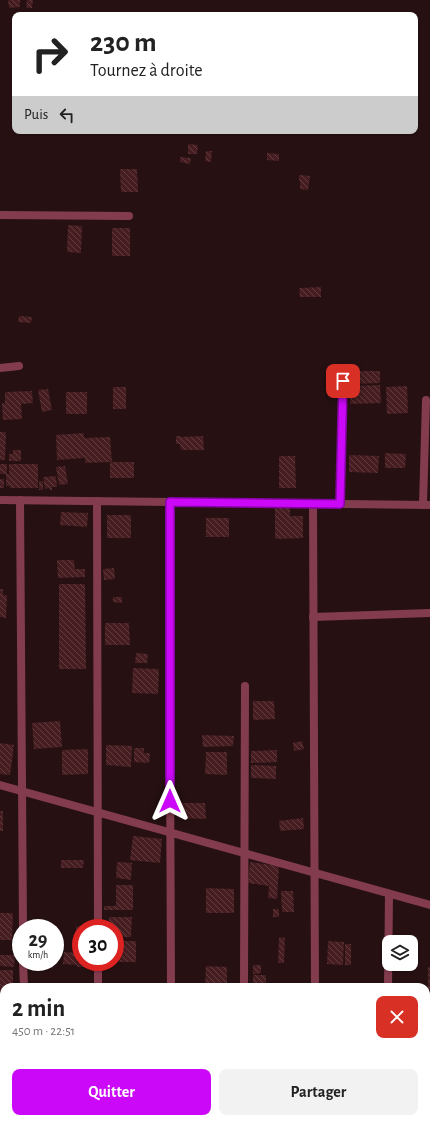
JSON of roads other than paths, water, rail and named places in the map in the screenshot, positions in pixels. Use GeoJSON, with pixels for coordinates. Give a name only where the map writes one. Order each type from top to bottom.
{"type":"FeatureCollection","features":[{"type":"Feature","properties":{"kind":"street"},"geometry":{"type":"LineString","coordinates":[[0,215],[129,216]]}},
{"type":"Feature","properties":{"kind":"street"},"geometry":{"type":"LineString","coordinates":[[0,368],[19,366]]}},
{"type":"Feature","properties":{"kind":"street"},"geometry":{"type":"LineString","coordinates":[[340,504],[343,381]]}},
{"type":"Feature","properties":{"kind":"street"},"geometry":{"type":"LineString","coordinates":[[0,500],[426,505],[426,400]]}},
{"type":"Feature","properties":{"kind":"street"},"geometry":{"type":"LineString","coordinates":[[20,500],[23,919]]}},
{"type":"Feature","properties":{"kind":"street"},"geometry":{"type":"LineString","coordinates":[[97,501],[98,919]]}},
{"type":"Feature","properties":{"kind":"street"},"geometry":{"type":"LineString","coordinates":[[170,502],[171,983]]}},
{"type":"Feature","properties":{"kind":"street"},"geometry":{"type":"LineString","coordinates":[[313,504],[315,983]]}},
{"type":"Feature","properties":{"kind":"street"},"geometry":{"type":"LineString","coordinates":[[313,617],[430,613]]}},
{"type":"Feature","properties":{"kind":"street"},"geometry":{"type":"LineString","coordinates":[[244,983],[245,686]]}},
{"type":"Feature","properties":{"kind":"street"},"geometry":{"type":"LineString","coordinates":[[0,785],[430,906]]}},
{"type":"Feature","properties":{"kind":"street"},"geometry":{"type":"LineString","coordinates":[[388,983],[389,894]]}},
{"type":"Feature","properties":{"kind":"street"},"geometry":{"type":"LineString","coordinates":[[24,971],[24,983]]}},
{"type":"Feature","properties":{"kind":"street"},"geometry":{"type":"LineString","coordinates":[[98,971],[98,983]]}}]}
